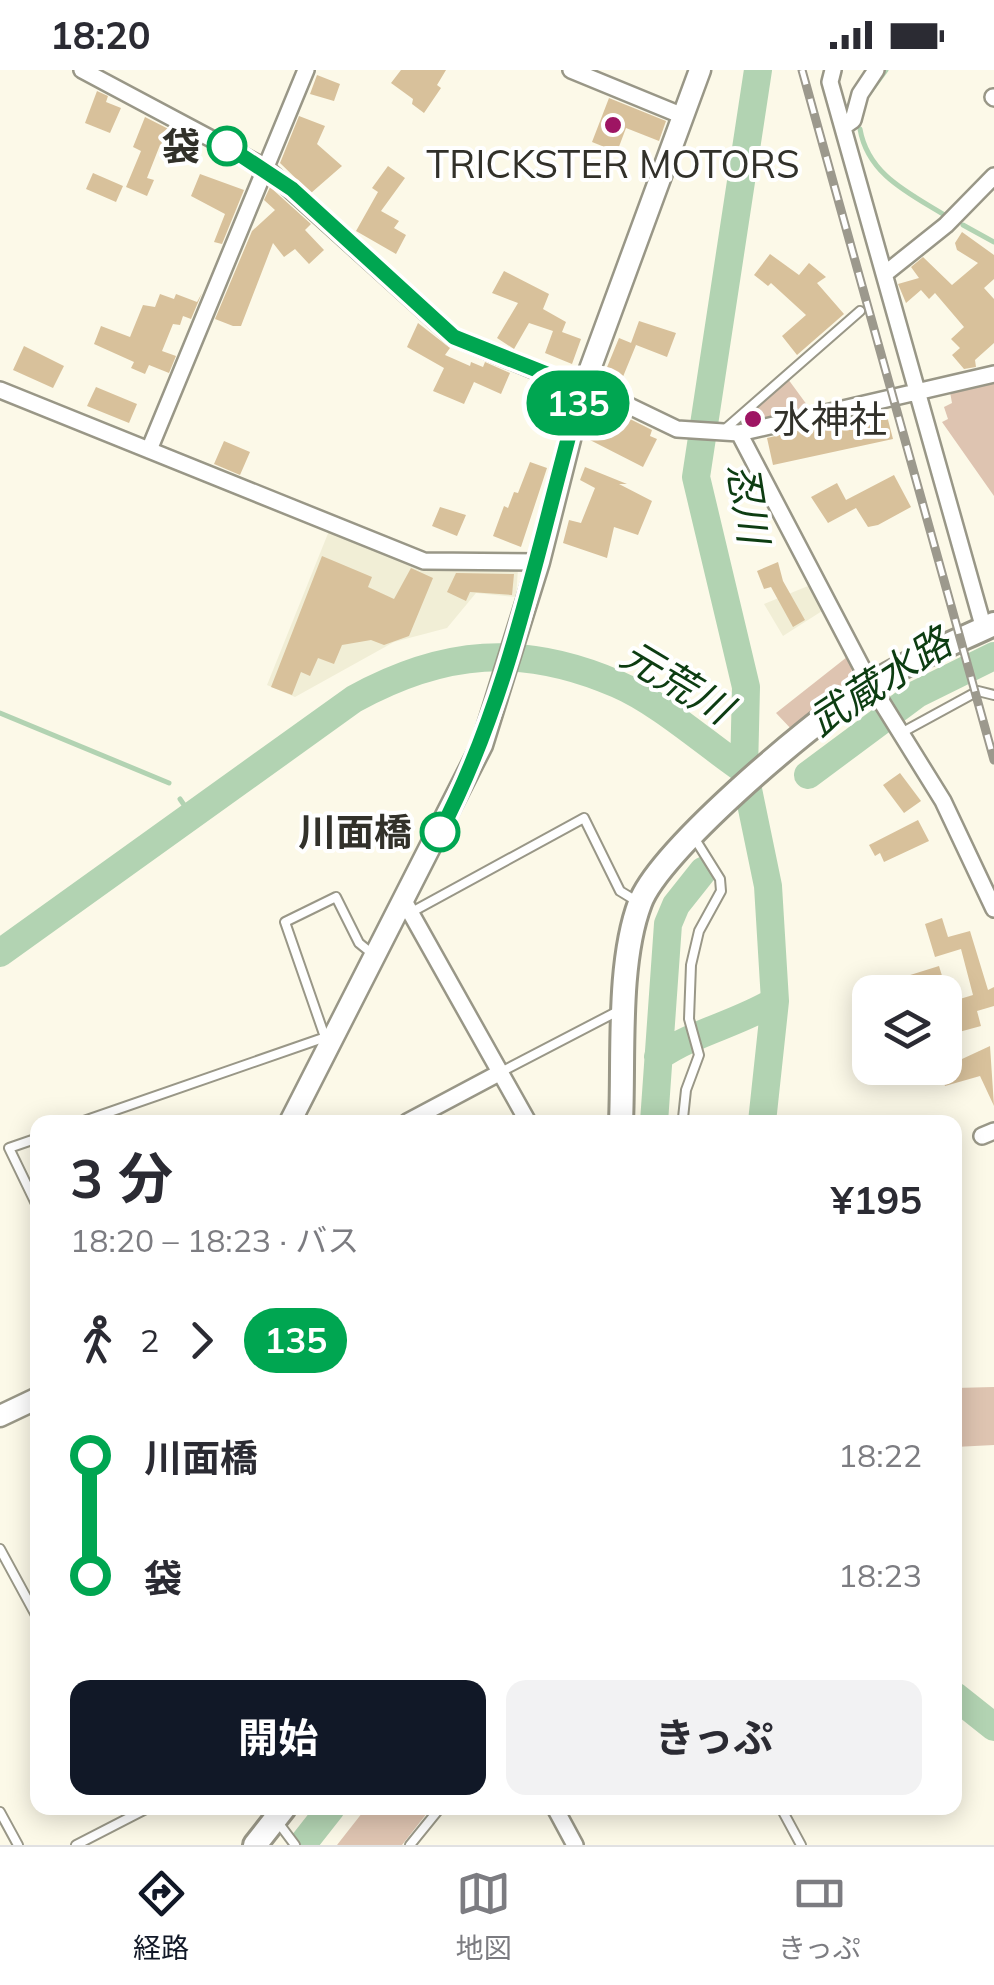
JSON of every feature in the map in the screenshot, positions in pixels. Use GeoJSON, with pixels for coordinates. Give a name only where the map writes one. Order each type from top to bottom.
{"type":"FeatureCollection","features":[{"type":"Feature","properties":{"kind":"main road"},"geometry":{"type":"LineString","coordinates":[[621,1115],[630,947],[640,903],[654,876],[697,831],[789,748],[874,692],[989,626]]}},
{"type":"Feature","properties":{"kind":"main road"},"geometry":{"type":"LineString","coordinates":[[256,1845],[281,1815]]}},
{"type":"Feature","properties":{"kind":"street"},"geometry":{"type":"LineString","coordinates":[[150,450],[306,70]]}},
{"type":"Feature","properties":{"kind":"street"},"geometry":{"type":"LineString","coordinates":[[571,70],[683,116]]}},
{"type":"Feature","properties":{"kind":"street"},"geometry":{"type":"LineString","coordinates":[[293,1115],[327,1040],[407,907],[472,772],[499,698],[539,562],[582,388],[700,70]]}},
{"type":"Feature","properties":{"kind":"street"},"geometry":{"type":"LineString","coordinates":[[832,70],[830,82],[989,626]]}},
{"type":"Feature","properties":{"kind":"street"},"geometry":{"type":"LineString","coordinates":[[843,127],[854,120],[860,94],[876,70]]}},
{"type":"Feature","properties":{"kind":"street"},"geometry":{"type":"LineString","coordinates":[[91,72],[266,168],[454,337],[677,429],[739,433],[994,374]]}},
{"type":"Feature","properties":{"kind":"street"},"geometry":{"type":"LineString","coordinates":[[886,274],[946,225],[994,176]]}},
{"type":"Feature","properties":{"kind":"street"},"geometry":{"type":"LineString","coordinates":[[0,390],[424,561],[539,562]]}},
{"type":"Feature","properties":{"kind":"street"},"geometry":{"type":"LineString","coordinates":[[739,433],[874,692],[943,801],[994,909]]}},
{"type":"Feature","properties":{"kind":"street"},"geometry":{"type":"LineString","coordinates":[[407,907],[524,1115]]}},
{"type":"Feature","properties":{"kind":"street"},"geometry":{"type":"LineString","coordinates":[[421,1115],[500,1072]]}},
{"type":"Feature","properties":{"kind":"street"},"geometry":{"type":"LineString","coordinates":[[0,1416],[30,1402]]}},
{"type":"Feature","properties":{"kind":"street"},"geometry":{"type":"LineString","coordinates":[[559,1815],[575,1845]]}},
{"type":"Feature","properties":{"kind":"lane"},"geometry":{"type":"LineString","coordinates":[[721,434],[860,311]]}},
{"type":"Feature","properties":{"kind":"lane"},"geometry":{"type":"LineString","coordinates":[[898,729],[978,691],[994,695]]}},
{"type":"Feature","properties":{"kind":"lane"},"geometry":{"type":"LineString","coordinates":[[407,907],[584,818],[620,891],[640,903]]}},
{"type":"Feature","properties":{"kind":"lane"},"geometry":{"type":"LineString","coordinates":[[683,1115],[686,1090],[699,1056],[689,1019],[694,948],[721,891],[720,879],[697,831]]}},
{"type":"Feature","properties":{"kind":"lane"},"geometry":{"type":"LineString","coordinates":[[102,1115],[327,1040],[285,922],[336,897],[359,943],[375,956]]}},
{"type":"Feature","properties":{"kind":"lane"},"geometry":{"type":"LineString","coordinates":[[500,1072],[610,1012],[626,1010]]}},
{"type":"Feature","properties":{"kind":"lane"},"geometry":{"type":"LineString","coordinates":[[30,1141],[9,1148],[30,1191]]}},
{"type":"Feature","properties":{"kind":"lane"},"geometry":{"type":"LineString","coordinates":[[0,1549],[30,1604]]}},
{"type":"Feature","properties":{"kind":"lane"},"geometry":{"type":"LineString","coordinates":[[0,1812],[18,1845]]}},
{"type":"Feature","properties":{"kind":"lane"},"geometry":{"type":"LineString","coordinates":[[76,1845],[131,1815]]}},
{"type":"Feature","properties":{"kind":"lane"},"geometry":{"type":"LineString","coordinates":[[282,1815],[295,1845]]}},
{"type":"Feature","properties":{"kind":"lane"},"geometry":{"type":"LineString","coordinates":[[410,1845],[434,1815]]}},
{"type":"Feature","properties":{"kind":"lane"},"geometry":{"type":"LineString","coordinates":[[785,1815],[801,1845]]}},
{"type":"Feature","properties":{"kind":"shaded area"},"geometry":{"type":"Polygon","coordinates":[[[788,379],[810,409],[757,421],[750,412],[788,379]]]}},
{"type":"Feature","properties":{"kind":"shaded area"},"geometry":{"type":"Polygon","coordinates":[[[994,382],[994,496],[942,422],[948,419],[944,407],[952,403],[950,392],[994,382]]]}},
{"type":"Feature","properties":{"kind":"shaded area"},"geometry":{"type":"Polygon","coordinates":[[[329,531],[419,567],[518,569],[516,597],[476,593],[447,628],[394,642],[295,697],[267,685],[329,531]]]}},
{"type":"Feature","properties":{"kind":"shaded area"},"geometry":{"type":"Polygon","coordinates":[[[808,586],[822,611],[783,636],[764,604],[808,586]]]}},
{"type":"Feature","properties":{"kind":"shaded area"},"geometry":{"type":"Polygon","coordinates":[[[847,657],[852,667],[850,686],[794,732],[776,713],[847,657]]]}},
{"type":"Feature","properties":{"kind":"shaded area"},"geometry":{"type":"Polygon","coordinates":[[[994,1387],[994,1445],[962,1447],[962,1388],[994,1387]]]}},
{"type":"Feature","properties":{"kind":"shaded area"},"geometry":{"type":"Polygon","coordinates":[[[361,1815],[426,1815],[402,1845],[337,1845],[361,1815]]]}},
{"type":"Feature","properties":{"kind":"building"},"geometry":{"type":"Polygon","coordinates":[[[401,70],[446,70],[437,85],[441,88],[424,113],[391,83],[401,70]]]}},
{"type":"Feature","properties":{"kind":"building"},"geometry":{"type":"Polygon","coordinates":[[[317,75],[340,84],[334,101],[310,94],[317,75]]]}},
{"type":"Feature","properties":{"kind":"building"},"geometry":{"type":"Polygon","coordinates":[[[97,91],[108,96],[106,102],[121,108],[110,133],[85,123],[97,91]]]}},
{"type":"Feature","properties":{"kind":"building"},"geometry":{"type":"Polygon","coordinates":[[[609,98],[666,121],[659,141],[626,128],[617,152],[592,142],[609,98]]]}},
{"type":"Feature","properties":{"kind":"building"},"geometry":{"type":"Polygon","coordinates":[[[299,116],[325,126],[317,144],[342,166],[311,193],[280,163],[299,116]]]}},
{"type":"Feature","properties":{"kind":"building"},"geometry":{"type":"Polygon","coordinates":[[[145,117],[196,143],[190,157],[160,145],[147,178],[154,180],[147,196],[126,187],[141,151],[133,147],[145,117]]]}},
{"type":"Feature","properties":{"kind":"building"},"geometry":{"type":"Polygon","coordinates":[[[388,166],[405,178],[381,211],[399,221],[394,228],[406,235],[396,254],[356,231],[378,192],[372,188],[388,166]]]}},
{"type":"Feature","properties":{"kind":"building"},"geometry":{"type":"Polygon","coordinates":[[[93,173],[123,186],[116,202],[86,189],[93,173]]]}},
{"type":"Feature","properties":{"kind":"building"},"geometry":{"type":"Polygon","coordinates":[[[200,174],[244,190],[222,244],[214,242],[225,214],[191,196],[200,174]]]}},
{"type":"Feature","properties":{"kind":"building"},"geometry":{"type":"Polygon","coordinates":[[[270,187],[311,224],[305,230],[324,250],[309,264],[295,249],[284,257],[273,243],[241,326],[233,326],[215,319],[252,231],[275,210],[264,200],[270,187]]]}},
{"type":"Feature","properties":{"kind":"building"},"geometry":{"type":"Polygon","coordinates":[[[962,232],[994,255],[994,279],[984,288],[994,299],[994,343],[975,360],[976,367],[964,369],[952,355],[960,348],[951,339],[964,327],[935,293],[929,299],[921,290],[906,303],[898,284],[919,278],[911,267],[923,257],[952,285],[978,263],[957,250],[955,243],[962,232]]]}},
{"type":"Feature","properties":{"kind":"building"},"geometry":{"type":"Polygon","coordinates":[[[770,254],[799,275],[809,263],[826,277],[817,283],[844,314],[797,355],[782,336],[806,315],[771,283],[768,286],[754,275],[770,254]]]}},
{"type":"Feature","properties":{"kind":"building"},"geometry":{"type":"Polygon","coordinates":[[[504,271],[549,294],[543,309],[566,322],[562,332],[581,339],[572,364],[545,353],[553,331],[529,323],[514,349],[497,338],[518,303],[492,293],[504,271]]]}},
{"type":"Feature","properties":{"kind":"building"},"geometry":{"type":"Polygon","coordinates":[[[202,293],[191,319],[183,316],[180,325],[173,324],[162,351],[176,356],[169,373],[149,365],[145,374],[131,368],[134,362],[94,344],[101,326],[130,337],[143,305],[155,307],[160,294],[174,299],[176,294],[197,302],[202,293]]]}},
{"type":"Feature","properties":{"kind":"building"},"geometry":{"type":"Polygon","coordinates":[[[639,321],[676,333],[667,357],[631,343],[639,321]]]}},
{"type":"Feature","properties":{"kind":"building"},"geometry":{"type":"Polygon","coordinates":[[[418,323],[450,348],[445,355],[470,366],[471,362],[483,367],[485,362],[510,373],[501,394],[474,382],[464,404],[433,391],[444,368],[407,347],[418,323]]]}},
{"type":"Feature","properties":{"kind":"building"},"geometry":{"type":"Polygon","coordinates":[[[619,338],[636,345],[620,384],[603,377],[619,338]]]}},
{"type":"Feature","properties":{"kind":"building"},"geometry":{"type":"Polygon","coordinates":[[[24,346],[64,366],[53,388],[13,370],[24,346]]]}},
{"type":"Feature","properties":{"kind":"building"},"geometry":{"type":"Polygon","coordinates":[[[96,387],[137,404],[129,423],[87,406],[96,387]]]}},
{"type":"Feature","properties":{"kind":"building"},"geometry":{"type":"Polygon","coordinates":[[[606,407],[652,430],[650,436],[657,439],[643,467],[588,439],[594,417],[600,420],[606,407]]]}},
{"type":"Feature","properties":{"kind":"building"},"geometry":{"type":"Polygon","coordinates":[[[887,416],[893,439],[773,465],[767,438],[852,418],[854,425],[887,416]]]}},
{"type":"Feature","properties":{"kind":"building"},"geometry":{"type":"Polygon","coordinates":[[[224,441],[250,452],[240,475],[214,464],[224,441]]]}},
{"type":"Feature","properties":{"kind":"building"},"geometry":{"type":"Polygon","coordinates":[[[530,462],[547,468],[521,547],[493,536],[504,506],[508,508],[514,492],[518,493],[530,462]]]}},
{"type":"Feature","properties":{"kind":"building"},"geometry":{"type":"Polygon","coordinates":[[[585,467],[627,484],[619,484],[652,501],[638,535],[614,527],[607,558],[563,543],[569,520],[581,523],[595,488],[580,480],[585,467]]]}},
{"type":"Feature","properties":{"kind":"building"},"geometry":{"type":"Polygon","coordinates":[[[894,475],[911,507],[878,525],[868,527],[856,508],[828,523],[811,497],[837,483],[846,500],[894,475]]]}},
{"type":"Feature","properties":{"kind":"building"},"geometry":{"type":"Polygon","coordinates":[[[440,507],[466,515],[457,536],[432,526],[440,507]]]}},
{"type":"Feature","properties":{"kind":"building"},"geometry":{"type":"Polygon","coordinates":[[[322,556],[372,577],[368,587],[394,599],[411,568],[433,578],[409,636],[384,645],[371,640],[342,645],[334,664],[318,658],[310,676],[301,672],[292,695],[271,687],[322,556]]]}},
{"type":"Feature","properties":{"kind":"building"},"geometry":{"type":"Polygon","coordinates":[[[778,562],[783,581],[805,620],[793,627],[771,587],[764,589],[757,571],[778,562]]]}},
{"type":"Feature","properties":{"kind":"building"},"geometry":{"type":"Polygon","coordinates":[[[456,573],[514,574],[512,595],[470,592],[466,601],[447,592],[456,573]]]}},
{"type":"Feature","properties":{"kind":"building"},"geometry":{"type":"Polygon","coordinates":[[[900,773],[921,801],[904,813],[883,785],[900,773]]]}},
{"type":"Feature","properties":{"kind":"building"},"geometry":{"type":"Polygon","coordinates":[[[918,820],[929,841],[884,862],[880,853],[875,856],[869,845],[918,820]]]}},
{"type":"Feature","properties":{"kind":"building"},"geometry":{"type":"Polygon","coordinates":[[[942,918],[948,937],[970,931],[988,990],[994,987],[994,1006],[977,1011],[981,1026],[962,1031],[962,998],[973,995],[961,949],[935,957],[925,924],[942,918]]]}},
{"type":"Feature","properties":{"kind":"building"},"geometry":{"type":"Polygon","coordinates":[[[939,966],[942,975],[910,975],[939,966]]]}},
{"type":"Feature","properties":{"kind":"building"},"geometry":{"type":"Polygon","coordinates":[[[990,1046],[994,1106],[980,1076],[962,1081],[962,1059],[990,1046]]]}},
{"type":"Feature","properties":{"kind":"waterway","name":"忍川"},"geometry":{"type":"LineString","coordinates":[[758,70],[696,477],[746,687],[744,770],[768,886],[775,1001],[763,1115]]}},
{"type":"Feature","properties":{"kind":"waterway"},"geometry":{"type":"LineString","coordinates":[[870,92],[886,70]]}},
{"type":"Feature","properties":{"kind":"waterway"},"geometry":{"type":"LineString","coordinates":[[860,129],[864,145],[881,171],[946,216]]}},
{"type":"Feature","properties":{"kind":"waterway"},"geometry":{"type":"LineString","coordinates":[[963,225],[994,242]]}},
{"type":"Feature","properties":{"kind":"waterway","name":"武蔵水路"},"geometry":{"type":"LineString","coordinates":[[808,775],[917,694],[994,656]]}},
{"type":"Feature","properties":{"kind":"waterway","name":"元荒川"},"geometry":{"type":"LineString","coordinates":[[0,953],[354,699],[419,670],[484,658],[516,658],[582,671],[649,701],[744,770]]}},
{"type":"Feature","properties":{"kind":"waterway"},"geometry":{"type":"LineString","coordinates":[[0,713],[169,783]]}},
{"type":"Feature","properties":{"kind":"waterway"},"geometry":{"type":"LineString","coordinates":[[180,799],[191,815]]}},
{"type":"Feature","properties":{"kind":"waterway","name":"武蔵水路"},"geometry":{"type":"LineString","coordinates":[[654,1115],[668,924],[676,905],[703,871]]}},
{"type":"Feature","properties":{"kind":"waterway"},"geometry":{"type":"LineString","coordinates":[[658,1057],[775,1001]]}},
{"type":"Feature","properties":{"kind":"waterway","name":"元荒川"},"geometry":{"type":"LineString","coordinates":[[962,1702],[994,1727]]}},
{"type":"Feature","properties":{"kind":"waterway","name":"武蔵水路"},"geometry":{"type":"LineString","coordinates":[[302,1845],[326,1815]]}},
{"type":"Feature","properties":{"kind":"railway"},"geometry":{"type":"LineString","coordinates":[[802,70],[994,760]]}},
{"type":"Feature","properties":{"kind":"bus line","name":"135"},"geometry":{"type":"LineString","coordinates":[[227,146],[266,168],[292,189],[454,337],[582,388],[539,562],[499,698],[472,772],[440,832]]}},
{"type":"Feature","properties":{"kind":"place","name":"TRICKSTER MOTORS"},"geometry":{"type":"Point","coordinates":[613,125]}},
{"type":"Feature","properties":{"kind":"place","name":"袋"},"geometry":{"type":"Point","coordinates":[227,146]}},
{"type":"Feature","properties":{"kind":"place","name":"水神社"},"geometry":{"type":"Point","coordinates":[753,419]}},
{"type":"Feature","properties":{"kind":"place","name":"川面橋"},"geometry":{"type":"Point","coordinates":[440,832]}}]}
